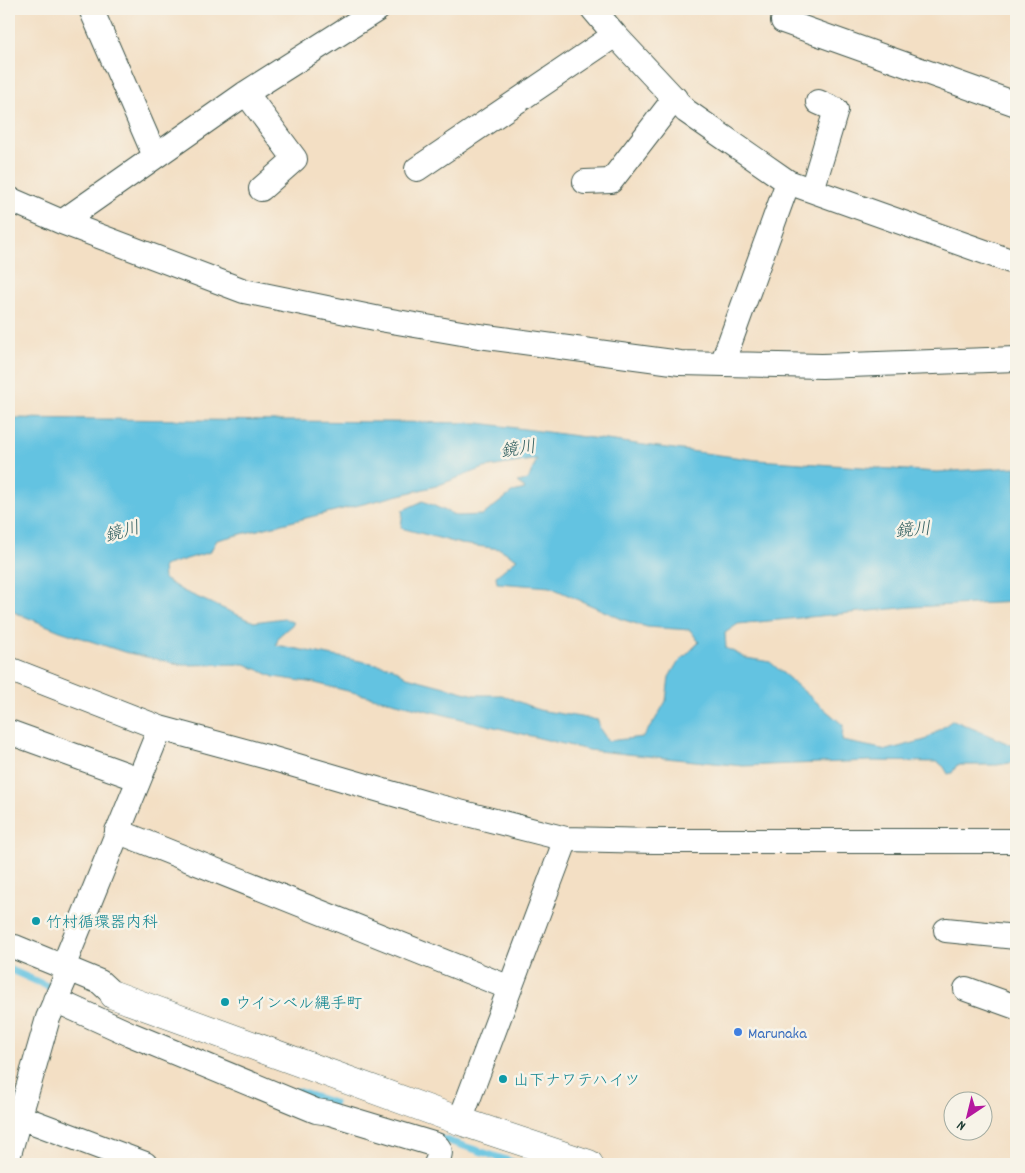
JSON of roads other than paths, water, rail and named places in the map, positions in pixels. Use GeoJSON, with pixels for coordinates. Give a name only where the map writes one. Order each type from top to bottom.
{"type":"FeatureCollection","features":[{"type":"Feature","properties":{"kind":"street"},"geometry":{"type":"LineString","coordinates":[[91,9],[155,156]]}},
{"type":"Feature","properties":{"kind":"street"},"geometry":{"type":"LineString","coordinates":[[62,222],[246,93],[378,9]]}},
{"type":"Feature","properties":{"kind":"street"},"geometry":{"type":"LineString","coordinates":[[593,9],[614,35],[686,110],[788,182],[1016,263]]}},
{"type":"Feature","properties":{"kind":"street"},"geometry":{"type":"LineString","coordinates":[[788,9],[783,21],[1016,104]]}},
{"type":"Feature","properties":{"kind":"street"},"geometry":{"type":"LineString","coordinates":[[417,168],[614,35]]}},
{"type":"Feature","properties":{"kind":"street"},"geometry":{"type":"LineString","coordinates":[[246,93],[295,159],[261,189]]}},
{"type":"Feature","properties":{"kind":"street"},"geometry":{"type":"LineString","coordinates":[[585,182],[611,182],[675,98]]}},
{"type":"Feature","properties":{"kind":"street"},"geometry":{"type":"LineString","coordinates":[[812,190],[836,110],[818,102]]}},
{"type":"Feature","properties":{"kind":"street"},"geometry":{"type":"LineString","coordinates":[[722,364],[788,182]]}},
{"type":"Feature","properties":{"kind":"street"},"geometry":{"type":"LineString","coordinates":[[9,199],[62,222],[244,291],[380,319],[479,336],[680,363],[822,366],[1016,359]]}},
{"type":"Feature","properties":{"kind":"street"},"geometry":{"type":"LineString","coordinates":[[9,669],[160,728],[268,757],[428,804],[566,839],[653,841],[1016,841]]}},
{"type":"Feature","properties":{"kind":"street"},"geometry":{"type":"LineString","coordinates":[[9,1154],[48,1018],[117,831],[160,728]]}},
{"type":"Feature","properties":{"kind":"street"},"geometry":{"type":"LineString","coordinates":[[9,732],[139,779]]}},
{"type":"Feature","properties":{"kind":"street"},"geometry":{"type":"LineString","coordinates":[[117,831],[510,988]]}},
{"type":"Feature","properties":{"kind":"street"},"geometry":{"type":"LineString","coordinates":[[460,1121],[566,839]]}},
{"type":"Feature","properties":{"kind":"street"},"geometry":{"type":"LineString","coordinates":[[946,930],[1016,937]]}},
{"type":"Feature","properties":{"kind":"street"},"geometry":{"type":"LineString","coordinates":[[9,946],[15,947],[60,986],[114,995],[460,1121],[589,1164]]}},
{"type":"Feature","properties":{"kind":"street"},"geometry":{"type":"LineString","coordinates":[[9,955],[14,960],[60,986],[130,1034],[316,1111],[330,1113],[436,1145],[440,1148],[436,1164]]}},
{"type":"Feature","properties":{"kind":"street"},"geometry":{"type":"LineString","coordinates":[[966,989],[1016,1007]]}},
{"type":"Feature","properties":{"kind":"street"},"geometry":{"type":"LineString","coordinates":[[20,1118],[145,1164]]}},
{"type":"Feature","properties":{"kind":"water","name":"鏡川"},"geometry":{"type":"Polygon","coordinates":[[[9,418],[479,423],[757,460],[937,472],[1016,467],[1016,602],[911,607],[738,624],[725,633],[726,648],[746,658],[770,662],[843,725],[842,741],[887,750],[925,740],[953,720],[1016,747],[1016,762],[997,765],[957,765],[952,773],[948,774],[938,762],[870,761],[743,766],[588,750],[315,683],[274,677],[245,664],[183,665],[124,652],[60,631],[9,610],[9,418]],[[537,459],[484,468],[436,486],[217,540],[210,552],[163,566],[164,579],[183,591],[254,622],[284,618],[294,623],[279,636],[276,645],[392,667],[407,677],[475,695],[502,695],[539,710],[598,720],[600,729],[608,741],[643,737],[666,701],[669,677],[676,665],[699,642],[690,630],[647,627],[624,620],[550,587],[497,583],[496,576],[517,559],[500,549],[461,544],[401,528],[403,510],[423,501],[457,516],[483,515],[513,492],[525,489],[517,482],[528,480],[537,459]]]}},
{"type":"Feature","properties":{"kind":"waterway"},"geometry":{"type":"LineString","coordinates":[[9,969],[56,990]]}},
{"type":"Feature","properties":{"kind":"waterway"},"geometry":{"type":"LineString","coordinates":[[297,1091],[334,1103]]}},
{"type":"Feature","properties":{"kind":"waterway"},"geometry":{"type":"LineString","coordinates":[[439,1138],[519,1164]]}},
{"type":"Feature","properties":{"kind":"place","name":"竹村循環器内科"},"geometry":{"type":"Point","coordinates":[36,921]}},
{"type":"Feature","properties":{"kind":"place","name":"ウインベル縄手町"},"geometry":{"type":"Point","coordinates":[225,1002]}},
{"type":"Feature","properties":{"kind":"place","name":"Marunaka"},"geometry":{"type":"Point","coordinates":[738,1032]}},
{"type":"Feature","properties":{"kind":"place","name":"山下ナワテハイツ"},"geometry":{"type":"Point","coordinates":[503,1079]}}]}
